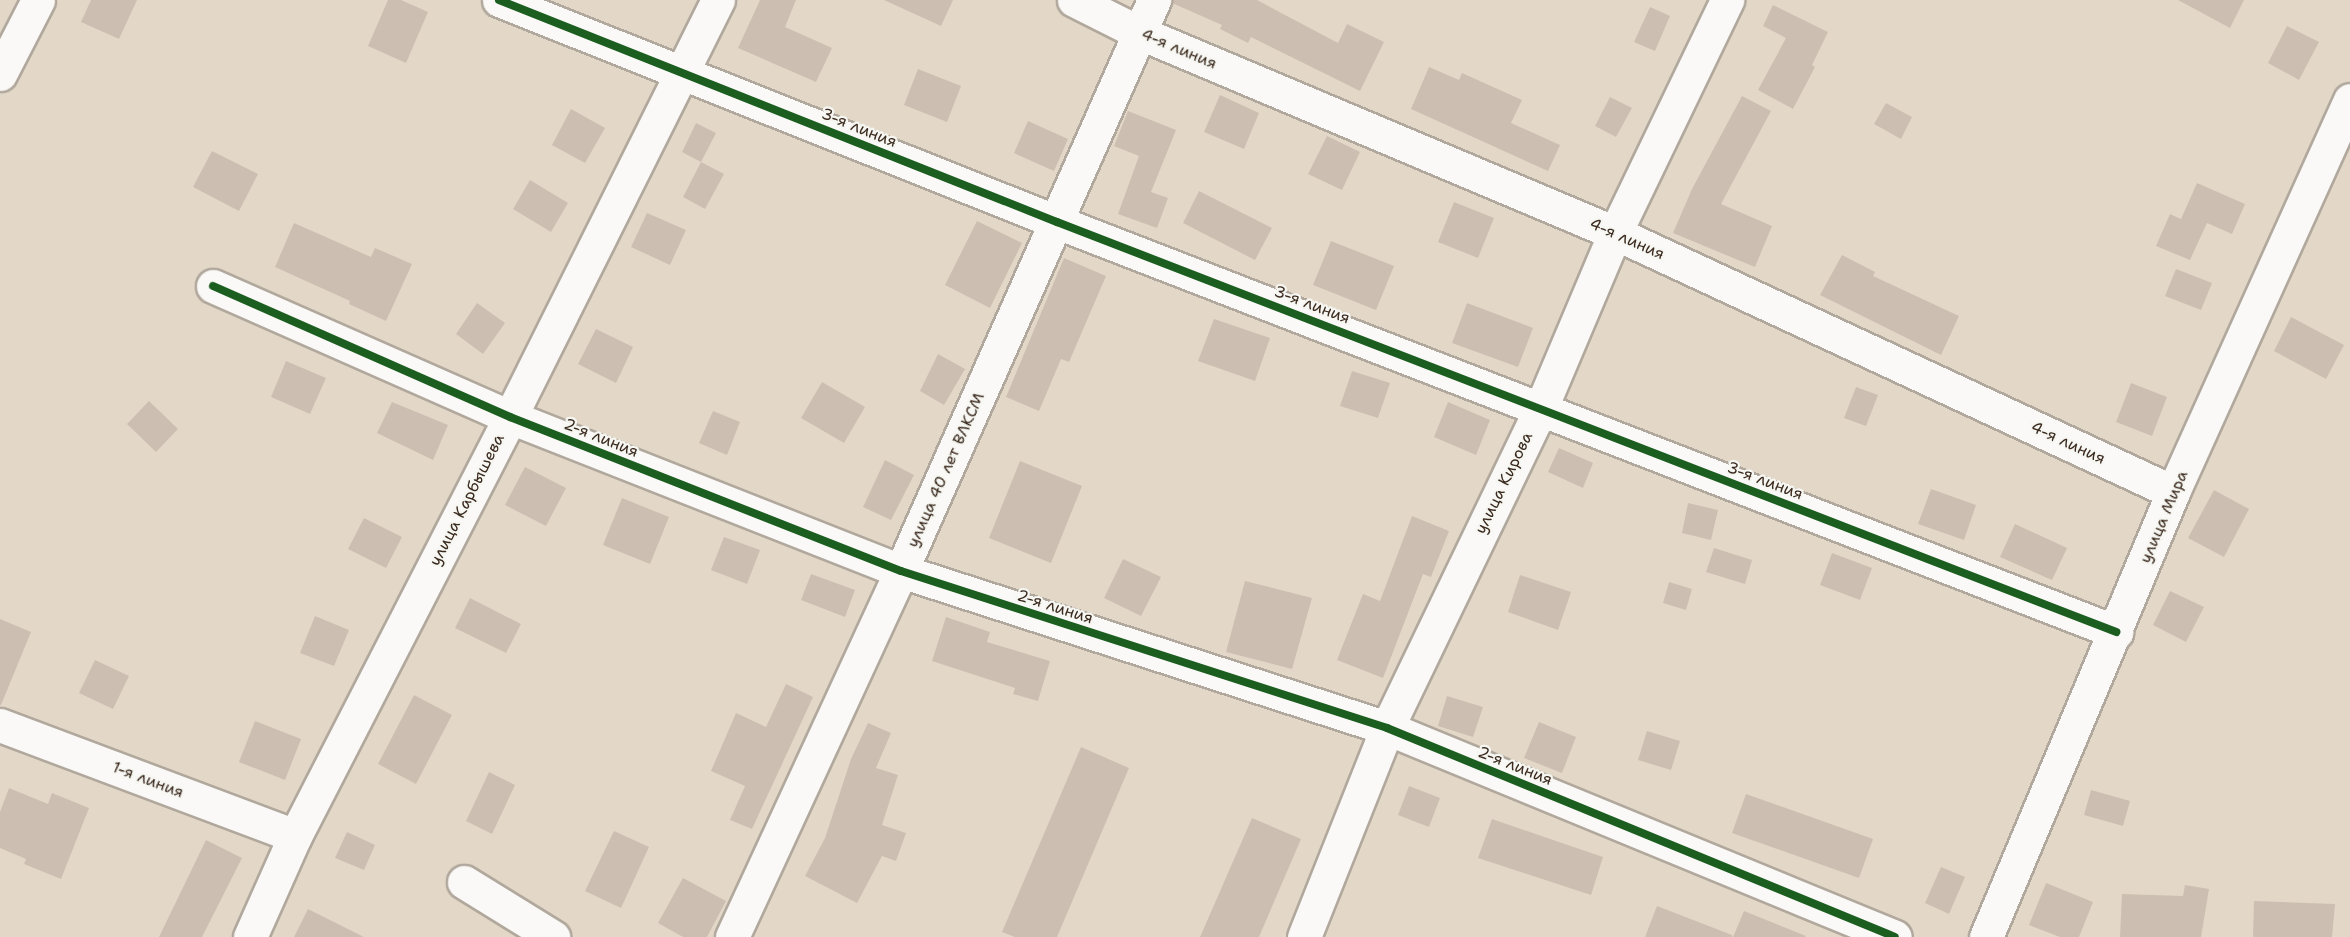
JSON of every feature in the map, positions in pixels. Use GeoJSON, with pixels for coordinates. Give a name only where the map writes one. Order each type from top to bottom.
{"type":"FeatureCollection","features":[{"type":"Feature","properties":{"kind":"street"},"geometry":{"type":"LineString","coordinates":[[0,74],[38,0]]}},
{"type":"Feature","properties":{"kind":"street","name":"3-я линия"},"geometry":{"type":"LineString","coordinates":[[499,0],[1057,222],[2116,632]]}},
{"type":"Feature","properties":{"kind":"street","name":"улица Карбышева"},"geometry":{"type":"LineString","coordinates":[[250,937],[295,836],[510,417],[718,0]]}},
{"type":"Feature","properties":{"kind":"street","name":"4-я линия"},"geometry":{"type":"LineString","coordinates":[[1074,0],[1138,32],[1615,233],[2173,492]]}},
{"type":"Feature","properties":{"kind":"street","name":"улица 40 лет ВЛКСМ"},"geometry":{"type":"LineString","coordinates":[[732,937],[901,571],[1154,0]]}},
{"type":"Feature","properties":{"kind":"street","name":"улица Кирова"},"geometry":{"type":"LineString","coordinates":[[1305,937],[1387,728],[1541,408],[1615,233],[1727,0]]}},
{"type":"Feature","properties":{"kind":"street","name":"улица Мира"},"geometry":{"type":"LineString","coordinates":[[1986,937],[2173,492],[2350,100]]}},
{"type":"Feature","properties":{"kind":"street","name":"2-я линия"},"geometry":{"type":"LineString","coordinates":[[213,286],[510,417],[901,571],[1387,728],[1895,937]]}},
{"type":"Feature","properties":{"kind":"street","name":"1-я линия"},"geometry":{"type":"LineString","coordinates":[[0,725],[295,836]]}},
{"type":"Feature","properties":{"kind":"street"},"geometry":{"type":"LineString","coordinates":[[464,882],[553,937]]}},
{"type":"Feature","properties":{"kind":"building"},"geometry":{"type":"Polygon","coordinates":[[[91,0],[137,0],[119,39],[81,22],[91,0]]]}},
{"type":"Feature","properties":{"kind":"building"},"geometry":{"type":"Polygon","coordinates":[[[388,0],[401,0],[428,12],[406,63],[368,46],[388,0]]]}},
{"type":"Feature","properties":{"kind":"building"},"geometry":{"type":"Polygon","coordinates":[[[760,0],[796,0],[785,27],[832,48],[816,82],[738,48],[760,0]]]}},
{"type":"Feature","properties":{"kind":"building"},"geometry":{"type":"Polygon","coordinates":[[[884,0],[953,0],[941,26],[884,0]]]}},
{"type":"Feature","properties":{"kind":"building"},"geometry":{"type":"Polygon","coordinates":[[[1172,0],[1257,0],[1338,43],[1347,24],[1384,42],[1360,91],[1251,37],[1248,43],[1220,29],[1222,25],[1172,3],[1172,0]]]}},
{"type":"Feature","properties":{"kind":"building"},"geometry":{"type":"Polygon","coordinates":[[[2178,0],[2244,0],[2230,28],[2178,0]]]}},
{"type":"Feature","properties":{"kind":"building"},"geometry":{"type":"Polygon","coordinates":[[[1773,5],[1828,32],[1812,65],[1815,67],[1793,109],[1758,90],[1786,38],[1763,26],[1773,5]]]}},
{"type":"Feature","properties":{"kind":"building"},"geometry":{"type":"Polygon","coordinates":[[[1650,7],[1670,16],[1655,51],[1634,42],[1650,7]]]}},
{"type":"Feature","properties":{"kind":"building"},"geometry":{"type":"Polygon","coordinates":[[[2287,26],[2319,42],[2299,80],[2268,63],[2287,26]]]}},
{"type":"Feature","properties":{"kind":"building"},"geometry":{"type":"Polygon","coordinates":[[[1429,67],[1459,80],[1462,73],[1522,100],[1511,123],[1560,145],[1548,171],[1411,109],[1429,67]]]}},
{"type":"Feature","properties":{"kind":"building"},"geometry":{"type":"Polygon","coordinates":[[[918,69],[961,86],[947,122],[904,105],[918,69]]]}},
{"type":"Feature","properties":{"kind":"building"},"geometry":{"type":"Polygon","coordinates":[[[1220,95],[1259,113],[1244,149],[1204,132],[1220,95]]]}},
{"type":"Feature","properties":{"kind":"building"},"geometry":{"type":"Polygon","coordinates":[[[1742,96],[1771,111],[1721,204],[1772,226],[1755,267],[1673,233],[1692,189],[1742,96]]]}},
{"type":"Feature","properties":{"kind":"building"},"geometry":{"type":"Polygon","coordinates":[[[1610,97],[1632,108],[1616,137],[1595,126],[1610,97]]]}},
{"type":"Feature","properties":{"kind":"building"},"geometry":{"type":"Polygon","coordinates":[[[1886,103],[1912,117],[1901,139],[1874,124],[1886,103]]]}},
{"type":"Feature","properties":{"kind":"building"},"geometry":{"type":"Polygon","coordinates":[[[571,109],[605,128],[585,163],[552,145],[571,109]]]}},
{"type":"Feature","properties":{"kind":"building"},"geometry":{"type":"Polygon","coordinates":[[[1128,111],[1176,130],[1151,192],[1168,198],[1157,228],[1118,214],[1139,156],[1114,146],[1128,111]]]}},
{"type":"Feature","properties":{"kind":"building"},"geometry":{"type":"Polygon","coordinates":[[[1028,121],[1068,139],[1054,171],[1014,153],[1028,121]]]}},
{"type":"Feature","properties":{"kind":"building"},"geometry":{"type":"Polygon","coordinates":[[[696,123],[716,133],[701,162],[682,152],[696,123]]]}},
{"type":"Feature","properties":{"kind":"building"},"geometry":{"type":"Polygon","coordinates":[[[1327,136],[1360,152],[1342,190],[1308,174],[1327,136]]]}},
{"type":"Feature","properties":{"kind":"building"},"geometry":{"type":"Polygon","coordinates":[[[212,151],[258,174],[239,211],[193,187],[212,151]]]}},
{"type":"Feature","properties":{"kind":"building"},"geometry":{"type":"Polygon","coordinates":[[[701,162],[724,174],[705,209],[683,197],[701,162]]]}},
{"type":"Feature","properties":{"kind":"building"},"geometry":{"type":"Polygon","coordinates":[[[530,180],[568,203],[551,232],[513,209],[530,180]]]}},
{"type":"Feature","properties":{"kind":"building"},"geometry":{"type":"Polygon","coordinates":[[[2197,183],[2245,204],[2232,234],[2207,223],[2190,260],[2156,246],[2170,214],[2181,219],[2197,183]]]}},
{"type":"Feature","properties":{"kind":"building"},"geometry":{"type":"Polygon","coordinates":[[[1199,191],[1272,228],[1255,260],[1183,223],[1199,191]]]}},
{"type":"Feature","properties":{"kind":"building"},"geometry":{"type":"Polygon","coordinates":[[[1454,202],[1494,218],[1478,258],[1438,242],[1454,202]]]}},
{"type":"Feature","properties":{"kind":"building"},"geometry":{"type":"Polygon","coordinates":[[[647,213],[686,230],[670,265],[631,247],[647,213]]]}},
{"type":"Feature","properties":{"kind":"building"},"geometry":{"type":"Polygon","coordinates":[[[977,221],[1022,243],[990,308],[945,285],[977,221]]]}},
{"type":"Feature","properties":{"kind":"building"},"geometry":{"type":"Polygon","coordinates":[[[294,223],[371,257],[375,248],[412,264],[386,321],[349,304],[350,301],[275,267],[294,223]]]}},
{"type":"Feature","properties":{"kind":"building"},"geometry":{"type":"Polygon","coordinates":[[[1331,241],[1394,266],[1376,310],[1313,285],[1331,241]]]}},
{"type":"Feature","properties":{"kind":"building"},"geometry":{"type":"Polygon","coordinates":[[[1842,255],[1875,272],[1873,276],[1959,316],[1941,355],[1820,295],[1842,255]]]}},
{"type":"Feature","properties":{"kind":"building"},"geometry":{"type":"Polygon","coordinates":[[[1064,258],[1106,276],[1069,362],[1061,359],[1039,411],[1006,397],[1064,258]]]}},
{"type":"Feature","properties":{"kind":"building"},"geometry":{"type":"Polygon","coordinates":[[[2176,269],[2212,283],[2201,310],[2165,296],[2176,269]]]}},
{"type":"Feature","properties":{"kind":"building"},"geometry":{"type":"Polygon","coordinates":[[[477,303],[505,323],[483,354],[456,334],[477,303]]]}},
{"type":"Feature","properties":{"kind":"building"},"geometry":{"type":"Polygon","coordinates":[[[1467,303],[1533,328],[1518,367],[1452,343],[1467,303]]]}},
{"type":"Feature","properties":{"kind":"building"},"geometry":{"type":"Polygon","coordinates":[[[2291,317],[2344,345],[2326,379],[2274,351],[2291,317]]]}},
{"type":"Feature","properties":{"kind":"building"},"geometry":{"type":"Polygon","coordinates":[[[1214,319],[1270,338],[1255,381],[1198,361],[1214,319]]]}},
{"type":"Feature","properties":{"kind":"building"},"geometry":{"type":"Polygon","coordinates":[[[596,329],[633,347],[616,383],[578,364],[596,329]]]}},
{"type":"Feature","properties":{"kind":"building"},"geometry":{"type":"Polygon","coordinates":[[[938,354],[965,369],[944,405],[920,391],[938,354]]]}},
{"type":"Feature","properties":{"kind":"building"},"geometry":{"type":"Polygon","coordinates":[[[286,361],[326,378],[310,414],[271,397],[286,361]]]}},
{"type":"Feature","properties":{"kind":"building"},"geometry":{"type":"Polygon","coordinates":[[[1352,371],[1390,383],[1378,418],[1340,406],[1352,371]]]}},
{"type":"Feature","properties":{"kind":"building"},"geometry":{"type":"Polygon","coordinates":[[[822,382],[865,407],[844,443],[801,418],[822,382]]]}},
{"type":"Feature","properties":{"kind":"building"},"geometry":{"type":"Polygon","coordinates":[[[2131,383],[2167,397],[2152,436],[2116,422],[2131,383]]]}},
{"type":"Feature","properties":{"kind":"building"},"geometry":{"type":"Polygon","coordinates":[[[1856,387],[1878,395],[1866,426],[1844,418],[1856,387]]]}},
{"type":"Feature","properties":{"kind":"building"},"geometry":{"type":"Polygon","coordinates":[[[149,401],[178,429],[156,452],[127,424],[149,401]]]}},
{"type":"Feature","properties":{"kind":"building"},"geometry":{"type":"Polygon","coordinates":[[[392,402],[448,425],[433,460],[377,433],[392,402]]]}},
{"type":"Feature","properties":{"kind":"building"},"geometry":{"type":"Polygon","coordinates":[[[1448,402],[1490,420],[1476,455],[1434,437],[1448,402]]]}},
{"type":"Feature","properties":{"kind":"building"},"geometry":{"type":"Polygon","coordinates":[[[713,411],[740,422],[727,455],[699,443],[713,411]]]}},
{"type":"Feature","properties":{"kind":"building"},"geometry":{"type":"Polygon","coordinates":[[[1559,448],[1593,463],[1583,488],[1548,472],[1559,448]]]}},
{"type":"Feature","properties":{"kind":"building"},"geometry":{"type":"Polygon","coordinates":[[[885,460],[914,475],[891,520],[863,507],[885,460]]]}},
{"type":"Feature","properties":{"kind":"building"},"geometry":{"type":"Polygon","coordinates":[[[1020,461],[1082,486],[1051,563],[989,538],[1020,461]]]}},
{"type":"Feature","properties":{"kind":"building"},"geometry":{"type":"Polygon","coordinates":[[[525,467],[566,488],[546,526],[505,505],[525,467]]]}},
{"type":"Feature","properties":{"kind":"building"},"geometry":{"type":"Polygon","coordinates":[[[1931,489],[1976,505],[1964,540],[1918,524],[1931,489]]]}},
{"type":"Feature","properties":{"kind":"building"},"geometry":{"type":"Polygon","coordinates":[[[2214,490],[2249,509],[2224,557],[2188,538],[2214,490]]]}},
{"type":"Feature","properties":{"kind":"building"},"geometry":{"type":"Polygon","coordinates":[[[622,498],[669,517],[650,564],[603,545],[622,498]]]}},
{"type":"Feature","properties":{"kind":"building"},"geometry":{"type":"Polygon","coordinates":[[[1688,503],[1718,510],[1711,540],[1682,533],[1688,503]]]}},
{"type":"Feature","properties":{"kind":"building"},"geometry":{"type":"Polygon","coordinates":[[[1412,516],[1449,531],[1431,577],[1423,574],[1383,678],[1337,660],[1363,594],[1380,601],[1412,516]]]}},
{"type":"Feature","properties":{"kind":"building"},"geometry":{"type":"Polygon","coordinates":[[[364,518],[402,537],[386,568],[348,549],[364,518]]]}},
{"type":"Feature","properties":{"kind":"building"},"geometry":{"type":"Polygon","coordinates":[[[2015,524],[2067,548],[2052,580],[2000,557],[2015,524]]]}},
{"type":"Feature","properties":{"kind":"building"},"geometry":{"type":"Polygon","coordinates":[[[724,537],[760,550],[747,584],[711,570],[724,537]]]}},
{"type":"Feature","properties":{"kind":"building"},"geometry":{"type":"Polygon","coordinates":[[[1714,548],[1752,560],[1745,584],[1706,572],[1714,548]]]}},
{"type":"Feature","properties":{"kind":"building"},"geometry":{"type":"Polygon","coordinates":[[[1832,553],[1872,568],[1860,600],[1820,585],[1832,553]]]}},
{"type":"Feature","properties":{"kind":"building"},"geometry":{"type":"Polygon","coordinates":[[[1123,559],[1161,577],[1141,616],[1104,598],[1123,559]]]}},
{"type":"Feature","properties":{"kind":"building"},"geometry":{"type":"Polygon","coordinates":[[[811,574],[855,590],[845,617],[801,600],[811,574]]]}},
{"type":"Feature","properties":{"kind":"building"},"geometry":{"type":"Polygon","coordinates":[[[1520,575],[1571,592],[1558,630],[1508,612],[1520,575]]]}},
{"type":"Feature","properties":{"kind":"building"},"geometry":{"type":"Polygon","coordinates":[[[1245,581],[1312,598],[1292,669],[1226,652],[1245,581]]]}},
{"type":"Feature","properties":{"kind":"building"},"geometry":{"type":"Polygon","coordinates":[[[1669,582],[1692,589],[1686,610],[1663,603],[1669,582]]]}},
{"type":"Feature","properties":{"kind":"building"},"geometry":{"type":"Polygon","coordinates":[[[2170,591],[2204,607],[2186,642],[2153,625],[2170,591]]]}},
{"type":"Feature","properties":{"kind":"building"},"geometry":{"type":"Polygon","coordinates":[[[470,598],[521,624],[506,653],[455,628],[470,598]]]}},
{"type":"Feature","properties":{"kind":"building"},"geometry":{"type":"Polygon","coordinates":[[[315,616],[349,630],[334,666],[300,653],[315,616]]]}},
{"type":"Feature","properties":{"kind":"building"},"geometry":{"type":"Polygon","coordinates":[[[946,617],[990,632],[987,642],[1050,661],[1038,701],[1013,694],[1015,688],[932,661],[946,617]]]}},
{"type":"Feature","properties":{"kind":"building"},"geometry":{"type":"Polygon","coordinates":[[[0,619],[31,632],[1,705],[0,705],[0,619]]]}},
{"type":"Feature","properties":{"kind":"building"},"geometry":{"type":"Polygon","coordinates":[[[95,660],[129,676],[113,709],[79,693],[95,660]]]}},
{"type":"Feature","properties":{"kind":"building"},"geometry":{"type":"Polygon","coordinates":[[[786,684],[813,697],[752,829],[730,820],[745,786],[711,771],[736,713],[766,727],[786,684]]]}},
{"type":"Feature","properties":{"kind":"building"},"geometry":{"type":"Polygon","coordinates":[[[414,695],[452,715],[416,784],[378,764],[414,695]]]}},
{"type":"Feature","properties":{"kind":"building"},"geometry":{"type":"Polygon","coordinates":[[[1447,696],[1483,707],[1473,737],[1438,726],[1447,696]]]}},
{"type":"Feature","properties":{"kind":"building"},"geometry":{"type":"Polygon","coordinates":[[[255,721],[301,739],[285,780],[239,762],[255,721]]]}},
{"type":"Feature","properties":{"kind":"building"},"geometry":{"type":"Polygon","coordinates":[[[1539,722],[1576,737],[1562,773],[1524,758],[1539,722]]]}},
{"type":"Feature","properties":{"kind":"building"},"geometry":{"type":"Polygon","coordinates":[[[868,723],[891,733],[876,768],[898,775],[882,825],[906,833],[896,861],[882,856],[857,903],[805,876],[825,838],[851,759],[868,723]]]}},
{"type":"Feature","properties":{"kind":"building"},"geometry":{"type":"Polygon","coordinates":[[[1647,731],[1680,741],[1671,770],[1638,760],[1647,731]]]}},
{"type":"Feature","properties":{"kind":"building"},"geometry":{"type":"Polygon","coordinates":[[[1081,747],[1129,768],[1057,937],[1015,937],[1002,932],[1081,747]]]}},
{"type":"Feature","properties":{"kind":"building"},"geometry":{"type":"Polygon","coordinates":[[[489,772],[515,785],[492,834],[466,821],[489,772]]]}},
{"type":"Feature","properties":{"kind":"building"},"geometry":{"type":"Polygon","coordinates":[[[1409,786],[1440,798],[1429,827],[1398,815],[1409,786]]]}},
{"type":"Feature","properties":{"kind":"building"},"geometry":{"type":"Polygon","coordinates":[[[9,788],[48,804],[52,793],[89,808],[61,879],[24,864],[26,859],[0,848],[0,812],[9,788]]]}},
{"type":"Feature","properties":{"kind":"building"},"geometry":{"type":"Polygon","coordinates":[[[2091,790],[2130,801],[2123,826],[2084,815],[2091,790]]]}},
{"type":"Feature","properties":{"kind":"building"},"geometry":{"type":"Polygon","coordinates":[[[1746,794],[1873,839],[1859,878],[1732,833],[1746,794]]]}},
{"type":"Feature","properties":{"kind":"building"},"geometry":{"type":"Polygon","coordinates":[[[1252,818],[1301,839],[1259,937],[1200,937],[1252,818]]]}},
{"type":"Feature","properties":{"kind":"building"},"geometry":{"type":"Polygon","coordinates":[[[1492,819],[1603,857],[1591,895],[1478,858],[1492,819]]]}},
{"type":"Feature","properties":{"kind":"building"},"geometry":{"type":"Polygon","coordinates":[[[614,831],[649,847],[621,908],[585,891],[614,831]]]}},
{"type":"Feature","properties":{"kind":"building"},"geometry":{"type":"Polygon","coordinates":[[[347,832],[375,845],[364,870],[335,858],[347,832]]]}},
{"type":"Feature","properties":{"kind":"building"},"geometry":{"type":"Polygon","coordinates":[[[206,840],[242,858],[202,937],[159,937],[206,840]]]}},
{"type":"Feature","properties":{"kind":"building"},"geometry":{"type":"Polygon","coordinates":[[[1941,867],[1965,877],[1949,914],[1925,903],[1941,867]]]}},
{"type":"Feature","properties":{"kind":"building"},"geometry":{"type":"Polygon","coordinates":[[[683,878],[726,901],[707,937],[683,937],[658,923],[683,878]]]}},
{"type":"Feature","properties":{"kind":"building"},"geometry":{"type":"Polygon","coordinates":[[[2046,883],[2093,902],[2079,937],[2060,937],[2029,925],[2046,883]]]}},
{"type":"Feature","properties":{"kind":"building"},"geometry":{"type":"Polygon","coordinates":[[[2185,885],[2209,889],[2201,937],[2120,937],[2122,894],[2183,896],[2185,885]]]}},
{"type":"Feature","properties":{"kind":"building"},"geometry":{"type":"Polygon","coordinates":[[[2254,901],[2335,904],[2332,937],[2253,937],[2254,901]]]}},
{"type":"Feature","properties":{"kind":"building"},"geometry":{"type":"Polygon","coordinates":[[[1657,906],[1732,935],[1732,937],[1645,937],[1657,906]]]}},
{"type":"Feature","properties":{"kind":"building"},"geometry":{"type":"Polygon","coordinates":[[[308,909],[364,937],[294,937],[308,909]]]}},
{"type":"Feature","properties":{"kind":"building"},"geometry":{"type":"Polygon","coordinates":[[[1744,911],[1806,936],[1733,937],[1744,911]]]}},
{"type":"Feature","properties":{"kind":"cycle path"},"geometry":{"type":"LineString","coordinates":[[499,0],[1057,222],[2116,632]]}},
{"type":"Feature","properties":{"kind":"cycle path"},"geometry":{"type":"LineString","coordinates":[[213,286],[510,417],[901,571],[1387,728],[1895,937]]}}]}
